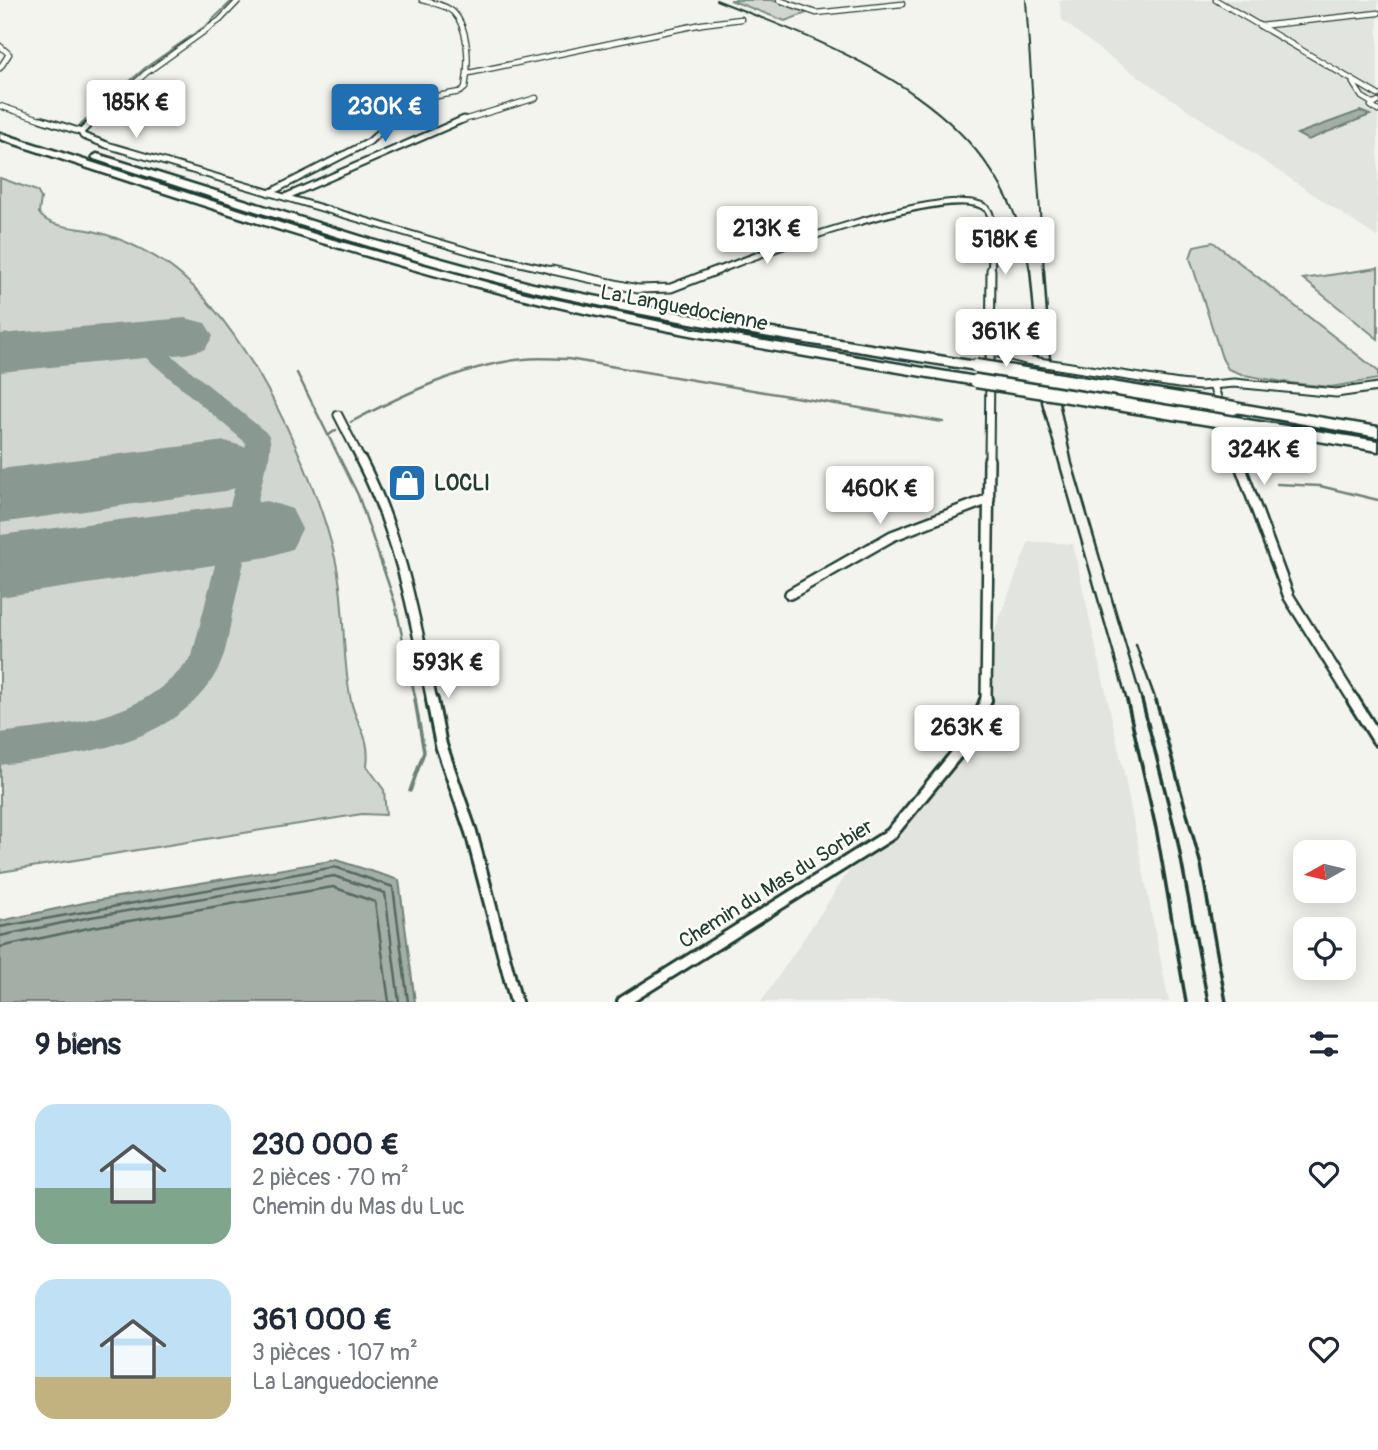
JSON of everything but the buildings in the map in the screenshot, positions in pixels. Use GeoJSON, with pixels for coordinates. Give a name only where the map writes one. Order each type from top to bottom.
{"type":"FeatureCollection","features":[{"type":"Feature","properties":{"kind":"highway","name":"La Languedocienne"},"geometry":{"type":"LineString","coordinates":[[0,126],[365,241],[541,289],[731,328],[1378,432]]}},
{"type":"Feature","properties":{"kind":"highway","name":"La Languedocienne"},"geometry":{"type":"LineString","coordinates":[[0,136],[320,238],[524,296],[690,332],[1378,446]]}},
{"type":"Feature","properties":{"kind":"highway"},"geometry":{"type":"LineString","coordinates":[[0,147],[72,164],[93,166]]}},
{"type":"Feature","properties":{"kind":"street"},"geometry":{"type":"LineString","coordinates":[[81,132],[146,73],[220,20],[239,0]]}},
{"type":"Feature","properties":{"kind":"street"},"geometry":{"type":"LineString","coordinates":[[269,192],[369,142],[387,124],[420,99],[460,92],[465,88],[469,72],[467,53],[456,15],[448,8],[422,0]]}},
{"type":"Feature","properties":{"kind":"street"},"geometry":{"type":"LineString","coordinates":[[779,0],[816,13],[902,4]]}},
{"type":"Feature","properties":{"kind":"street"},"geometry":{"type":"LineString","coordinates":[[1216,0],[1378,95]]}},
{"type":"Feature","properties":{"kind":"street"},"geometry":{"type":"LineString","coordinates":[[1259,26],[1378,13]]}},
{"type":"Feature","properties":{"kind":"street"},"geometry":{"type":"LineString","coordinates":[[469,72],[702,24],[741,19]]}},
{"type":"Feature","properties":{"kind":"street"},"geometry":{"type":"LineString","coordinates":[[0,46],[9,54],[0,68]]}},
{"type":"Feature","properties":{"kind":"street"},"geometry":{"type":"LineString","coordinates":[[1349,78],[1362,97],[1374,104],[1378,111]]}},
{"type":"Feature","properties":{"kind":"street"},"geometry":{"type":"LineString","coordinates":[[285,197],[471,116],[536,98]]}},
{"type":"Feature","properties":{"kind":"street","name":"Chemin du Mas du Sorbier"},"geometry":{"type":"LineString","coordinates":[[0,106],[81,132],[83,136],[107,145],[475,253],[638,289],[671,288],[766,252],[862,221],[943,202],[961,201],[978,204],[987,209],[992,219],[986,701],[972,735],[891,834],[624,1002]]}},
{"type":"Feature","properties":{"kind":"street"},"geometry":{"type":"LineString","coordinates":[[991,351],[1026,360],[1179,384],[1234,383],[1336,393],[1378,387]]}},
{"type":"Feature","properties":{"kind":"street"},"geometry":{"type":"LineString","coordinates":[[1213,385],[1221,416],[1244,472],[1263,534],[1289,597],[1378,740]]}},
{"type":"Feature","properties":{"kind":"street"},"geometry":{"type":"LineString","coordinates":[[338,415],[372,481],[392,534],[417,629],[441,745],[478,858],[516,1002]]}},
{"type":"Feature","properties":{"kind":"street"},"geometry":{"type":"LineString","coordinates":[[790,594],[892,536],[989,499]]}},
{"type":"Feature","properties":{"kind":"shaded area"},"geometry":{"type":"Polygon","coordinates":[[[730,0],[772,0],[807,13],[785,21],[730,0]]]}},
{"type":"Feature","properties":{"kind":"shaded area"},"geometry":{"type":"Polygon","coordinates":[[[1059,0],[1378,0],[1378,238],[1105,54],[1062,20],[1059,0]]]}},
{"type":"Feature","properties":{"kind":"shaded area"},"geometry":{"type":"Polygon","coordinates":[[[0,178],[37,191],[41,198],[39,213],[49,222],[116,238],[152,255],[173,269],[208,302],[255,368],[296,446],[325,523],[338,576],[351,701],[367,747],[367,766],[384,790],[386,815],[362,814],[0,872],[0,178]]]}},
{"type":"Feature","properties":{"kind":"shaded area"},"geometry":{"type":"Polygon","coordinates":[[[1213,242],[1378,371],[1378,379],[1331,387],[1289,383],[1244,375],[1228,369],[1222,358],[1190,258],[1194,246],[1213,242]]]}},
{"type":"Feature","properties":{"kind":"shaded area"},"geometry":{"type":"Polygon","coordinates":[[[1378,268],[1378,339],[1303,279],[1378,268]]]}},
{"type":"Feature","properties":{"kind":"shaded area"},"geometry":{"type":"Polygon","coordinates":[[[1029,541],[1073,544],[1123,768],[1169,1002],[761,1002],[849,871],[889,844],[977,736],[990,706],[994,632],[1029,541]]]}},
{"type":"Feature","properties":{"kind":"water"},"geometry":{"type":"Polygon","coordinates":[[[1360,111],[1370,115],[1308,140],[1297,134],[1360,111]]]}},
{"type":"Feature","properties":{"kind":"water"},"geometry":{"type":"Polygon","coordinates":[[[336,860],[399,880],[415,1002],[0,1002],[0,921],[88,902],[336,860]]]}},
{"type":"Feature","properties":{"kind":"waterway"},"geometry":{"type":"LineString","coordinates":[[77,128],[145,68],[207,25],[233,0]]}},
{"type":"Feature","properties":{"kind":"waterway"},"geometry":{"type":"LineString","coordinates":[[351,422],[413,391],[457,374],[502,362],[541,358],[568,359],[943,422]]}},
{"type":"Feature","properties":{"kind":"waterway"},"geometry":{"type":"LineString","coordinates":[[297,373],[358,495],[395,603],[416,701]]}},
{"type":"Feature","properties":{"kind":"waterway"},"geometry":{"type":"LineString","coordinates":[[329,435],[336,430]]}},
{"type":"Feature","properties":{"kind":"waterway"},"geometry":{"type":"LineString","coordinates":[[1277,484],[1320,486],[1378,500]]}},
{"type":"Feature","properties":{"kind":"waterway"},"geometry":{"type":"LineString","coordinates":[[410,791],[424,752],[415,700]]}},
{"type":"Feature","properties":{"kind":"taxiway"},"geometry":{"type":"LineString","coordinates":[[139,340],[259,440],[254,462]]}},
{"type":"Feature","properties":{"kind":"taxiway"},"geometry":{"type":"LineString","coordinates":[[0,749],[115,729],[142,719],[167,705],[188,686],[206,662],[254,462]]}},
{"type":"Feature","properties":{"kind":"taxiway"},"geometry":{"type":"LineString","coordinates":[[225,466],[254,462]]}},
{"type":"Feature","properties":{"kind":"runway"},"geometry":{"type":"LineString","coordinates":[[0,353],[185,336]]}},
{"type":"Feature","properties":{"kind":"runway"},"geometry":{"type":"LineString","coordinates":[[0,496],[225,466]]}},
{"type":"Feature","properties":{"kind":"runway"},"geometry":{"type":"LineString","coordinates":[[0,566],[267,529]]}},
{"type":"Feature","properties":{"kind":"railway"},"geometry":{"type":"LineString","coordinates":[[716,0],[819,42],[868,66],[915,95],[956,128],[990,168],[1015,216],[1030,272]]}},
{"type":"Feature","properties":{"kind":"railway"},"geometry":{"type":"LineString","coordinates":[[1026,0],[1044,272]]}},
{"type":"Feature","properties":{"kind":"railway"},"geometry":{"type":"LineString","coordinates":[[1030,270],[1042,403],[1127,701]]}},
{"type":"Feature","properties":{"kind":"railway"},"geometry":{"type":"LineString","coordinates":[[1044,270],[1050,358],[1072,463],[1142,701]]}},
{"type":"Feature","properties":{"kind":"railway"},"geometry":{"type":"LineString","coordinates":[[1136,645],[1156,701]]}},
{"type":"Feature","properties":{"kind":"railway"},"geometry":{"type":"LineString","coordinates":[[1127,700],[1157,833],[1186,1002]]}},
{"type":"Feature","properties":{"kind":"railway"},"geometry":{"type":"LineString","coordinates":[[1142,700],[1177,838],[1208,1002]]}},
{"type":"Feature","properties":{"kind":"railway"},"geometry":{"type":"LineString","coordinates":[[1156,700],[1201,865],[1226,1002]]}},
{"type":"Feature","properties":{"kind":"place","name":"LOCLI"},"geometry":{"type":"Point","coordinates":[407,483]}}]}
